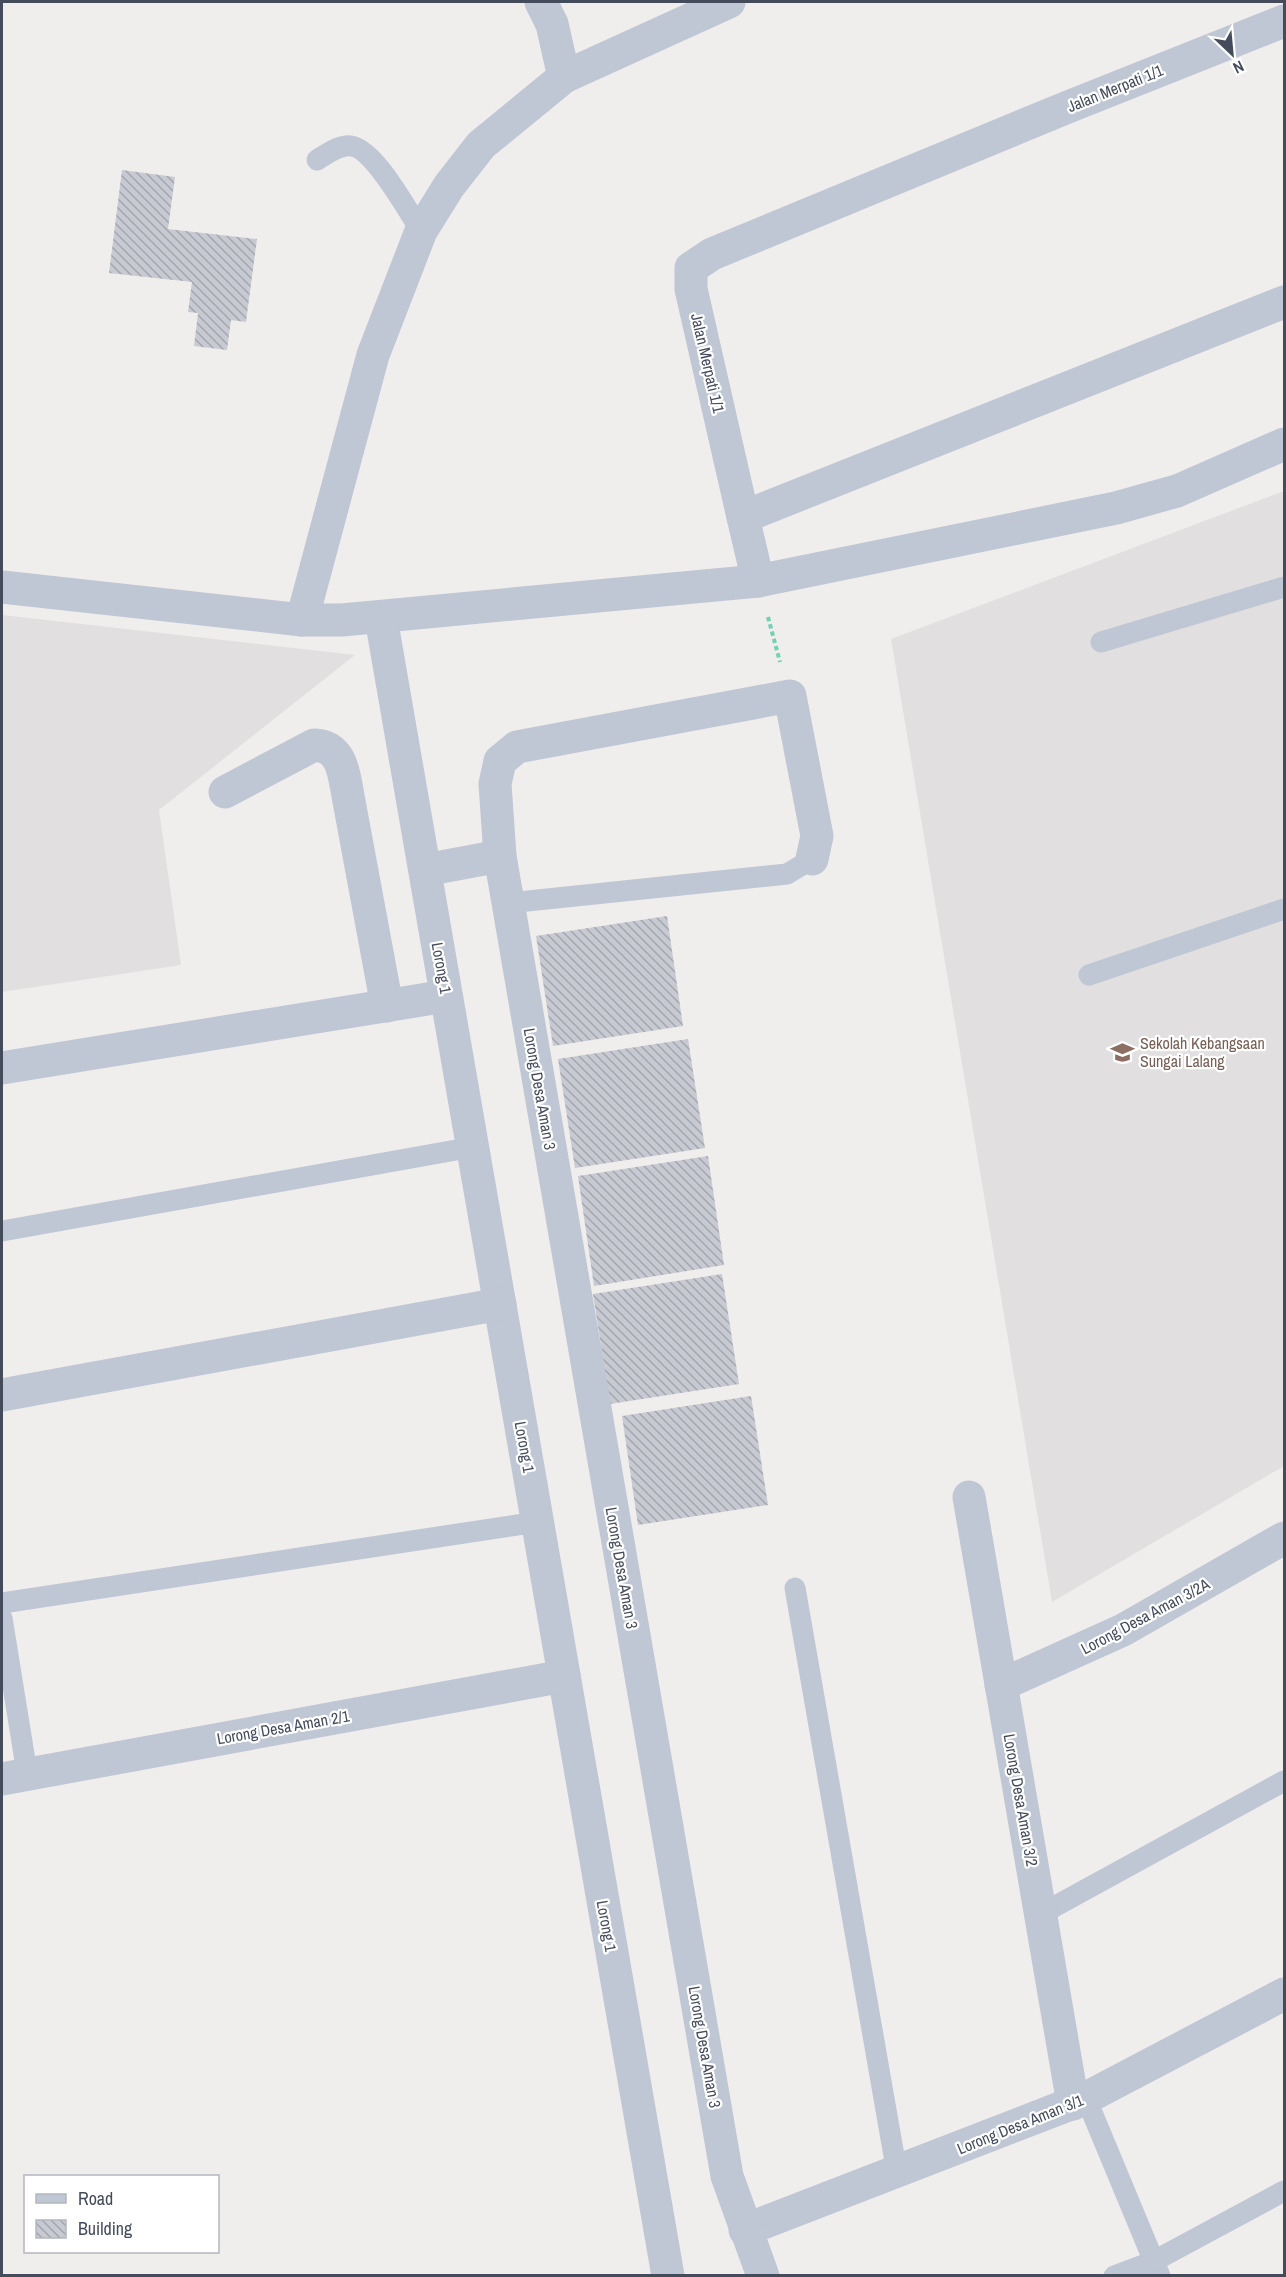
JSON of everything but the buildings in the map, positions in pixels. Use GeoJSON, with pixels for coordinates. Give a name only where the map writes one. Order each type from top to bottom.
{"type":"FeatureCollection","features":[{"type":"Feature","properties":{"kind":"street"},"geometry":{"type":"LineString","coordinates":[[541,2],[552,24],[564,77]]}},
{"type":"Feature","properties":{"kind":"street"},"geometry":{"type":"LineString","coordinates":[[302,620],[373,355],[420,231],[448,186],[481,145],[564,77],[729,2]]}},
{"type":"Feature","properties":{"kind":"street","name":"Jalan Merpati 1/1"},"geometry":{"type":"LineString","coordinates":[[743,517],[691,289],[691,268],[712,254],[1284,21]]}},
{"type":"Feature","properties":{"kind":"street"},"geometry":{"type":"LineString","coordinates":[[758,581],[743,517],[1284,302]]}},
{"type":"Feature","properties":{"kind":"street"},"geometry":{"type":"LineString","coordinates":[[2,587],[302,620],[381,618],[758,581],[1116,508],[1177,491],[1284,444]]}},
{"type":"Feature","properties":{"kind":"street","name":"Lorong 1"},"geometry":{"type":"LineString","coordinates":[[381,618],[668,2276]]}},
{"type":"Feature","properties":{"kind":"street"},"geometry":{"type":"LineString","coordinates":[[790,696],[817,836],[812,859]]}},
{"type":"Feature","properties":{"kind":"street","name":"Lorong Desa Aman 3"},"geometry":{"type":"LineString","coordinates":[[764,2276],[745,2230],[727,2176],[500,856],[495,784],[500,761],[517,747],[790,696]]}},
{"type":"Feature","properties":{"kind":"street"},"geometry":{"type":"LineString","coordinates":[[225,792],[314,745],[326,745],[336,753],[343,768],[387,1005]]}},
{"type":"Feature","properties":{"kind":"street"},"geometry":{"type":"LineString","coordinates":[[425,870],[500,856]]}},
{"type":"Feature","properties":{"kind":"street"},"geometry":{"type":"LineString","coordinates":[[2,1068],[446,996]]}},
{"type":"Feature","properties":{"kind":"street"},"geometry":{"type":"LineString","coordinates":[[2,1395],[500,1304]]}},
{"type":"Feature","properties":{"kind":"street","name":"Lorong Desa Aman 3/2"},"geometry":{"type":"LineString","coordinates":[[969,1497],[1041,1914],[1080,2101]]}},
{"type":"Feature","properties":{"kind":"street","name":"Lorong Desa Aman 3/2A"},"geometry":{"type":"LineString","coordinates":[[1001,1685],[1123,1630],[1284,1538]]}},
{"type":"Feature","properties":{"kind":"street","name":"Lorong Desa Aman 2/1"},"geometry":{"type":"LineString","coordinates":[[14,1776],[564,1676]]}},
{"type":"Feature","properties":{"kind":"street","name":"Lorong Desa Aman 3/1"},"geometry":{"type":"LineString","coordinates":[[745,2230],[1080,2101],[1284,1994]]}},
{"type":"Feature","properties":{"kind":"lane"},"geometry":{"type":"LineString","coordinates":[[316,160],[345,146],[354,146],[364,151],[379,167],[420,231]]}},
{"type":"Feature","properties":{"kind":"lane"},"geometry":{"type":"LineString","coordinates":[[1101,642],[1284,587]]}},
{"type":"Feature","properties":{"kind":"lane"},"geometry":{"type":"LineString","coordinates":[[508,903],[787,874],[812,859]]}},
{"type":"Feature","properties":{"kind":"lane"},"geometry":{"type":"LineString","coordinates":[[1089,975],[1284,909]]}},
{"type":"Feature","properties":{"kind":"lane"},"geometry":{"type":"LineString","coordinates":[[2,1232],[473,1148]]}},
{"type":"Feature","properties":{"kind":"lane"},"geometry":{"type":"LineString","coordinates":[[2,1603],[537,1522]]}},
{"type":"Feature","properties":{"kind":"lane"},"geometry":{"type":"LineString","coordinates":[[795,1588],[897,2173]]}},
{"type":"Feature","properties":{"kind":"lane"},"geometry":{"type":"LineString","coordinates":[[2,1618],[14,1776]]}},
{"type":"Feature","properties":{"kind":"lane"},"geometry":{"type":"LineString","coordinates":[[1041,1914],[1284,1781]]}},
{"type":"Feature","properties":{"kind":"lane"},"geometry":{"type":"LineString","coordinates":[[1080,2101],[1157,2268]]}},
{"type":"Feature","properties":{"kind":"lane"},"geometry":{"type":"LineString","coordinates":[[1114,2276],[1157,2268],[1284,2191]]}},
{"type":"Feature","properties":{"kind":"path"},"geometry":{"type":"LineString","coordinates":[[758,581],[790,696]]}},
{"type":"Feature","properties":{"kind":"shaded area","name":"Sekolah Kebangsaan Sungai Lalang"},"geometry":{"type":"Polygon","coordinates":[[[1284,491],[1284,1466],[1052,1602],[891,639],[1284,491]]]}},
{"type":"Feature","properties":{"kind":"shaded area"},"geometry":{"type":"Polygon","coordinates":[[[2,615],[355,655],[159,810],[181,965],[2,992],[2,615]]]}},
{"type":"Feature","properties":{"kind":"place","name":"Sekolah Kebangsaan Sungai Lalang"},"geometry":{"type":"Point","coordinates":[1122,1052]}}]}
